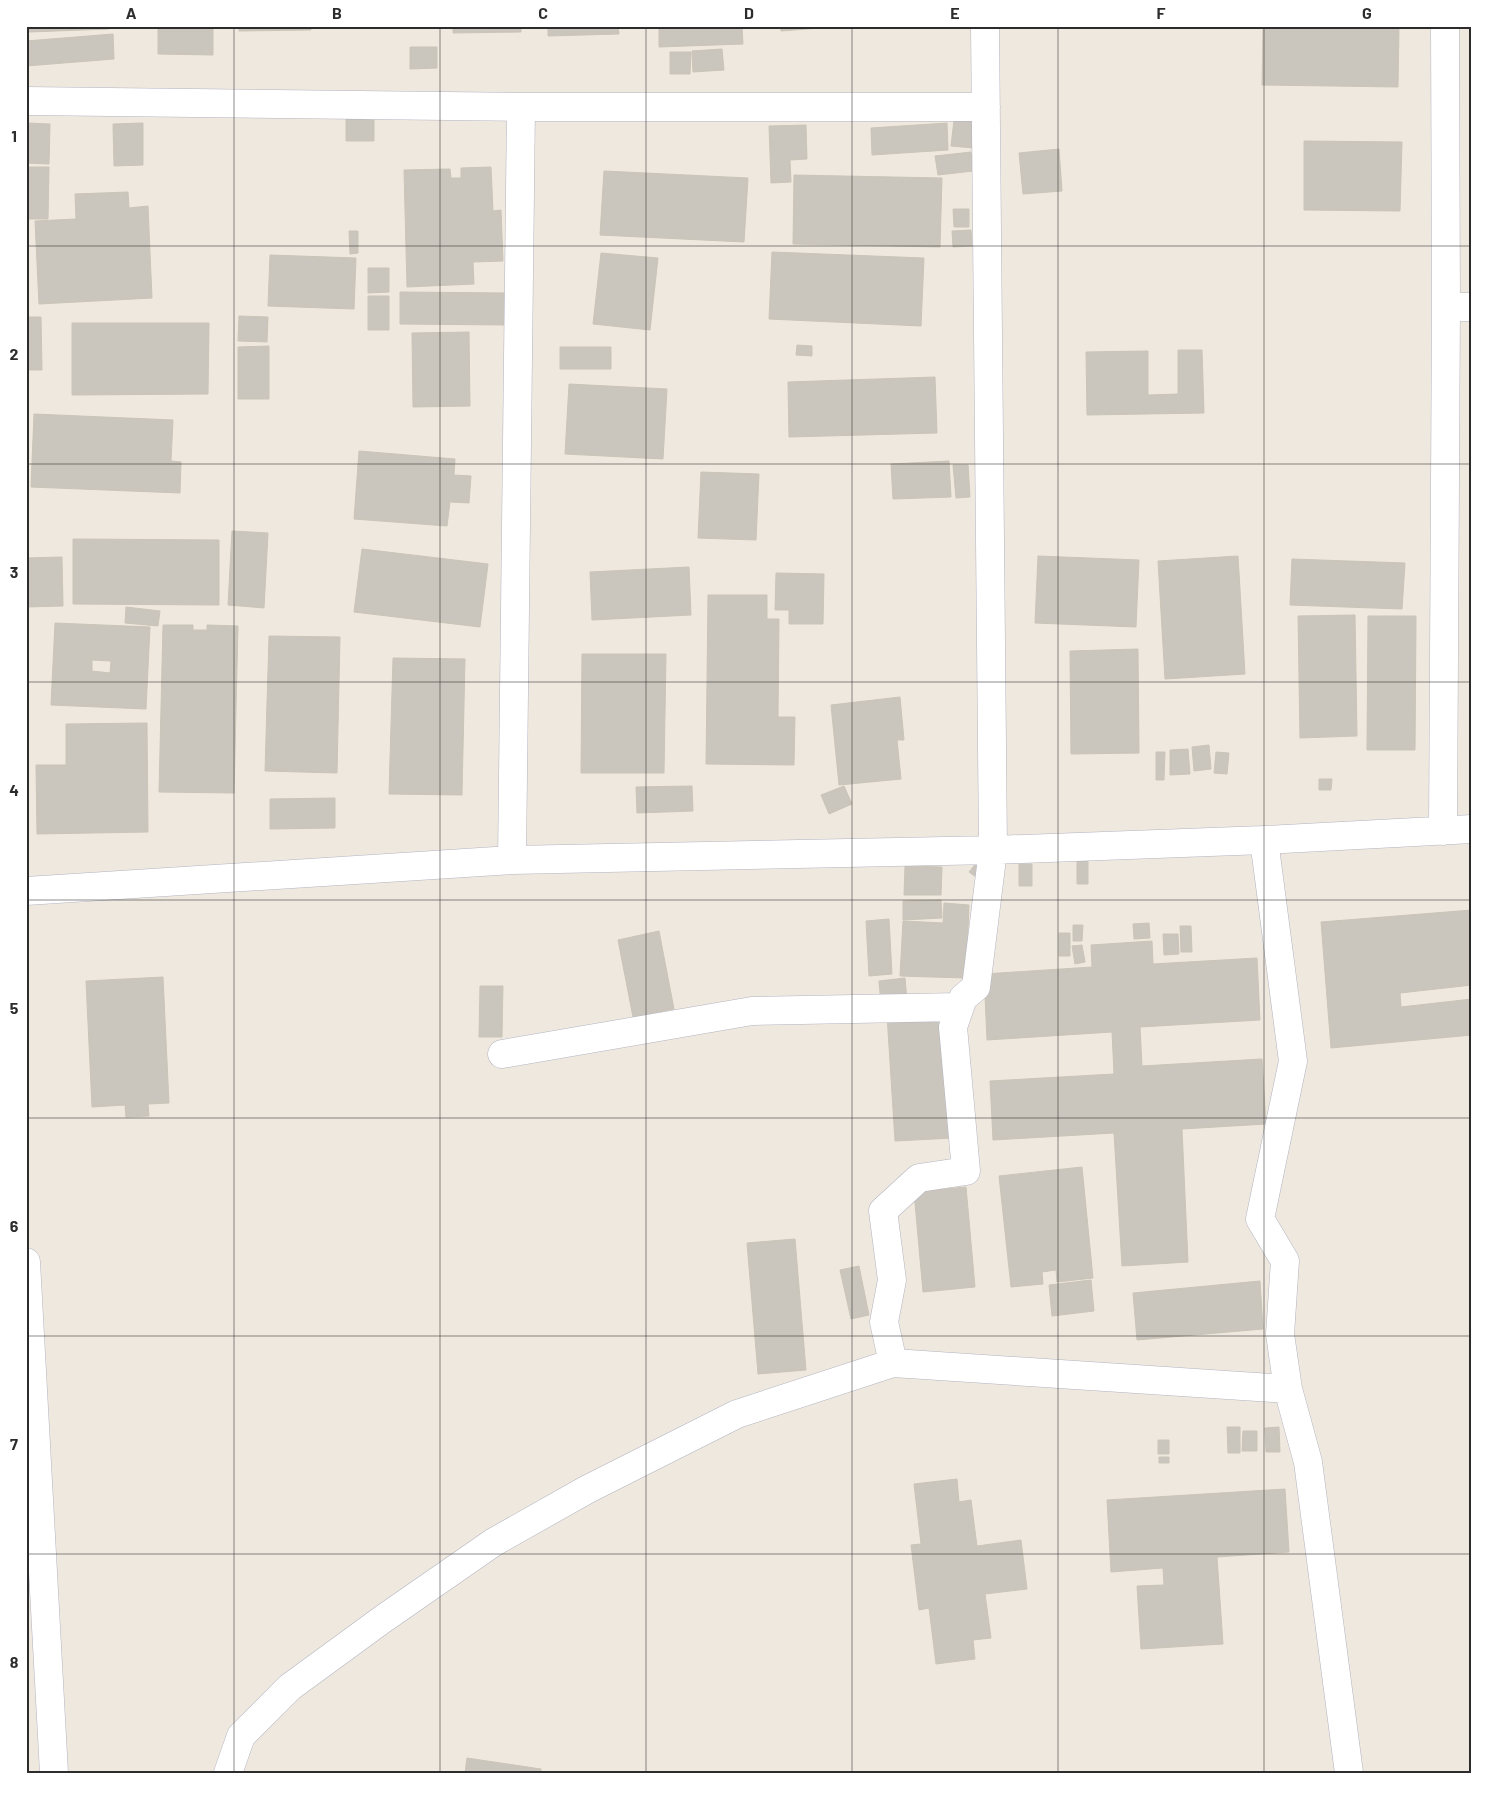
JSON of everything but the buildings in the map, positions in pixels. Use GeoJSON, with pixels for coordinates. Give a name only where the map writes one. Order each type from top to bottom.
{"type":"FeatureCollection","features":[{"type":"Feature","properties":{"kind":"street"},"geometry":{"type":"LineString","coordinates":[[893,1363],[884,1322],[892,1280],[883,1211],[919,1178],[966,1171],[952,1027],[963,998],[976,987],[993,850],[985,26]]}},
{"type":"Feature","properties":{"kind":"street"},"geometry":{"type":"LineString","coordinates":[[1443,831],[1459,307],[1445,26]]}},
{"type":"Feature","properties":{"kind":"street"},"geometry":{"type":"LineString","coordinates":[[26,101],[521,107],[986,107]]}},
{"type":"Feature","properties":{"kind":"street"},"geometry":{"type":"LineString","coordinates":[[512,860],[521,107]]}},
{"type":"Feature","properties":{"kind":"street"},"geometry":{"type":"LineString","coordinates":[[26,891],[512,860],[993,850],[1264,840],[1472,829]]}},
{"type":"Feature","properties":{"kind":"street"},"geometry":{"type":"LineString","coordinates":[[1264,840],[1293,1061],[1260,1219],[1285,1261],[1280,1334],[1288,1389],[1308,1462],[1349,1773]]}},
{"type":"Feature","properties":{"kind":"street"},"geometry":{"type":"LineString","coordinates":[[502,1054],[752,1011],[960,1007]]}},
{"type":"Feature","properties":{"kind":"street"},"geometry":{"type":"LineString","coordinates":[[26,1262],[30,1396],[54,1773]]}},
{"type":"Feature","properties":{"kind":"street"},"geometry":{"type":"LineString","coordinates":[[228,1773],[241,1736],[290,1687],[384,1619],[494,1542],[588,1489],[738,1414],[893,1363],[1288,1389]]}}]}
